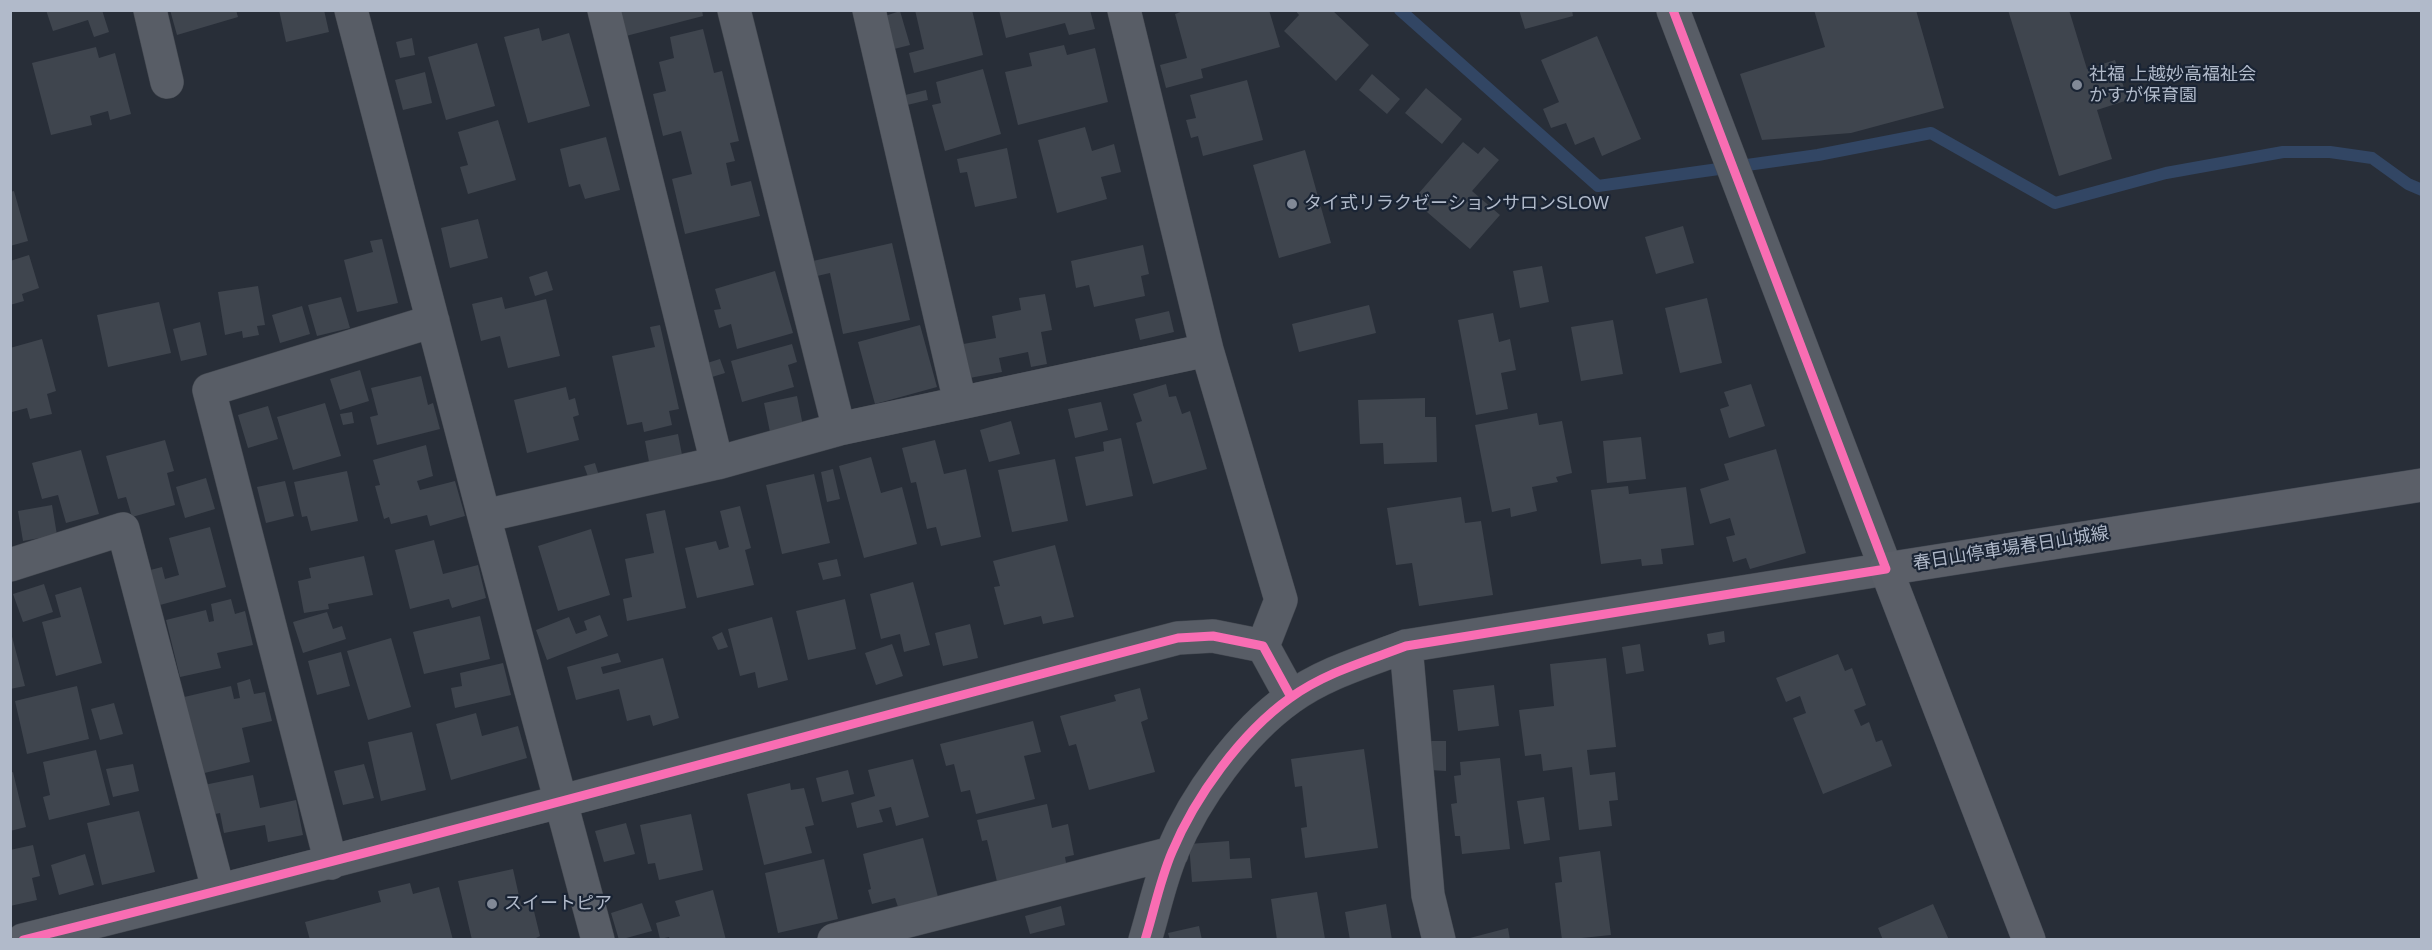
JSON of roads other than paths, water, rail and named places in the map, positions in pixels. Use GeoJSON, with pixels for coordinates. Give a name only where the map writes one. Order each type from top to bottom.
{"type":"FeatureCollection","features":[{"type":"Feature","properties":{"kind":"main road","name":"春日山停車場春日山城線"},"geometry":{"type":"LineString","coordinates":[[2029,939],[1886,569],[2421,485]]}},
{"type":"Feature","properties":{"kind":"street"},"geometry":{"type":"LineString","coordinates":[[150,10],[167,82]]}},
{"type":"Feature","properties":{"kind":"street"},"geometry":{"type":"LineString","coordinates":[[351,10],[598,939]]}},
{"type":"Feature","properties":{"kind":"street"},"geometry":{"type":"LineString","coordinates":[[604,10],[717,462]]}},
{"type":"Feature","properties":{"kind":"street"},"geometry":{"type":"LineString","coordinates":[[734,10],[839,429]]}},
{"type":"Feature","properties":{"kind":"street"},"geometry":{"type":"LineString","coordinates":[[869,10],[960,402]]}},
{"type":"Feature","properties":{"kind":"street"},"geometry":{"type":"LineString","coordinates":[[1124,10],[1207,350],[1281,600],[1263,646]]}},
{"type":"Feature","properties":{"kind":"street"},"geometry":{"type":"LineString","coordinates":[[1145,939],[1172,853],[1201,799],[1232,756],[1263,720],[1291,697],[1333,674],[1406,646],[1886,569],[1672,10]]}},
{"type":"Feature","properties":{"kind":"street"},"geometry":{"type":"LineString","coordinates":[[331,862],[209,390],[433,321]]}},
{"type":"Feature","properties":{"kind":"street"},"geometry":{"type":"LineString","coordinates":[[484,516],[717,462],[839,429],[1207,350]]}},
{"type":"Feature","properties":{"kind":"street"},"geometry":{"type":"LineString","coordinates":[[10,565],[123,529],[218,889]]}},
{"type":"Feature","properties":{"kind":"street"},"geometry":{"type":"LineString","coordinates":[[23,939],[101,930],[218,889],[331,862],[1178,638],[1213,636],[1263,646],[1291,697]]}},
{"type":"Feature","properties":{"kind":"street"},"geometry":{"type":"LineString","coordinates":[[1406,646],[1428,895],[1439,939]]}},
{"type":"Feature","properties":{"kind":"street"},"geometry":{"type":"LineString","coordinates":[[834,939],[1172,853]]}},
{"type":"Feature","properties":{"kind":"waterway"},"geometry":{"type":"LineString","coordinates":[[1400,10],[1598,186],[1818,155],[1931,133],[2055,203],[2166,173],[2283,152],[2330,152],[2372,158],[2408,184],[2422,190]]}},
{"type":"Feature","properties":{"kind":"place","name":"社福 上越妙高福祉会 かすが保育園"},"geometry":{"type":"Point","coordinates":[2077,85]}},
{"type":"Feature","properties":{"kind":"place","name":"タイ式リラクゼーションサロンSLOW"},"geometry":{"type":"Point","coordinates":[1292,204]}},
{"type":"Feature","properties":{"kind":"place","name":"スイートピア"},"geometry":{"type":"Point","coordinates":[492,904]}}]}
